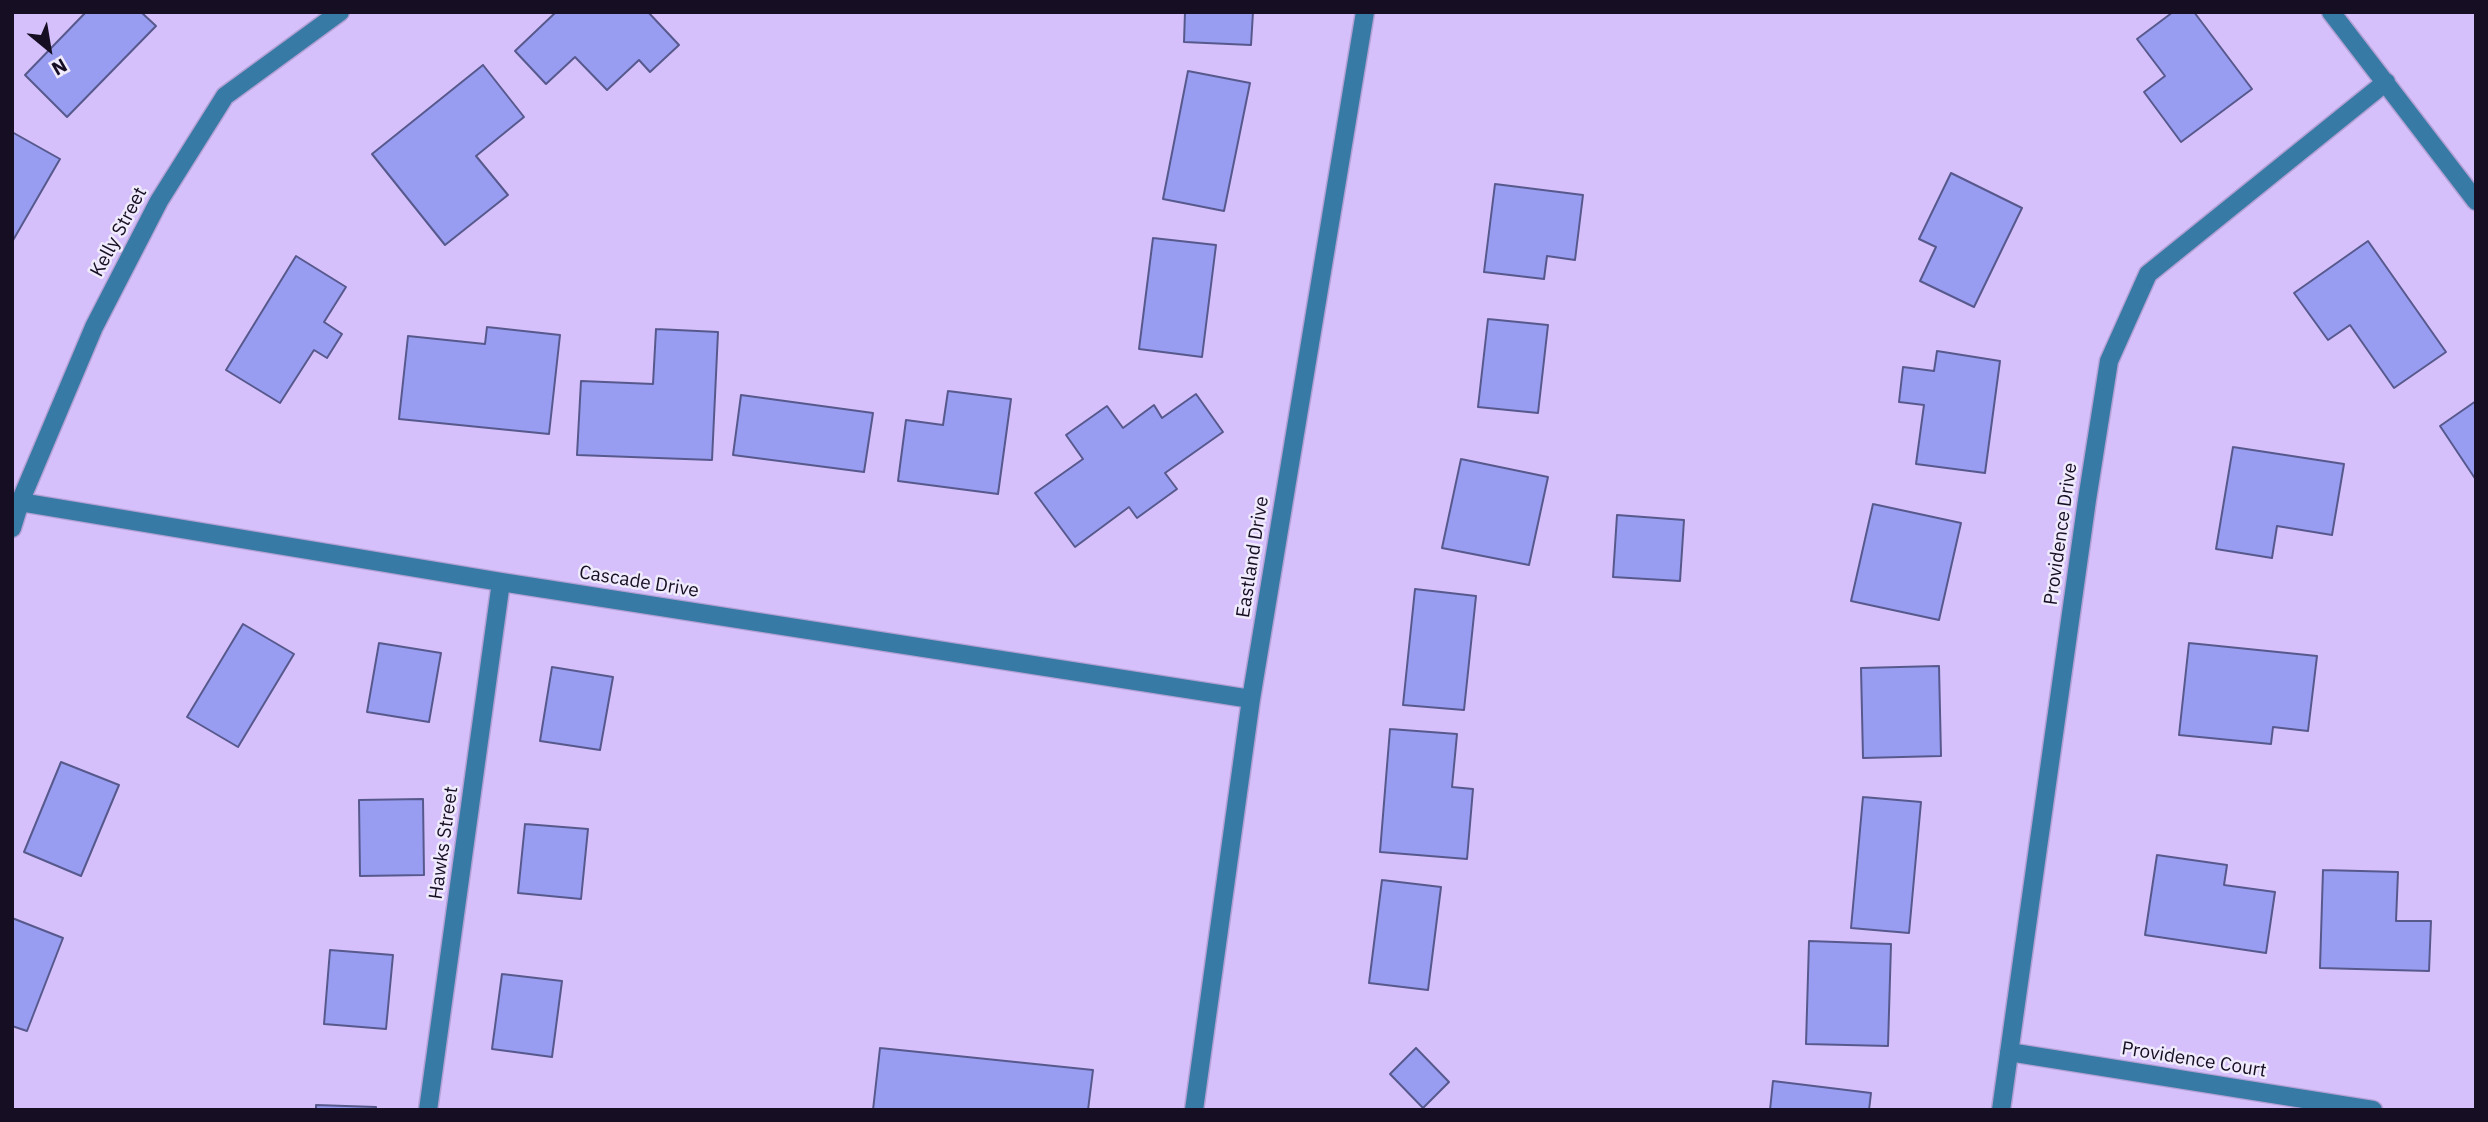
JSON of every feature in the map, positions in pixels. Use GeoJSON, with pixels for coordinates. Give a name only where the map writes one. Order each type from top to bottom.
{"type":"FeatureCollection","features":[{"type":"Feature","properties":{"kind":"street","name":"Kelly Street"},"geometry":{"type":"LineString","coordinates":[[12,528],[20,502],[94,327],[159,201],[225,96],[340,12]]}},
{"type":"Feature","properties":{"kind":"street","name":"Eastland Drive"},"geometry":{"type":"LineString","coordinates":[[1194,1110],[1251,699],[1365,12]]}},
{"type":"Feature","properties":{"kind":"street"},"geometry":{"type":"LineString","coordinates":[[2331,12],[2476,201]]}},
{"type":"Feature","properties":{"kind":"street","name":"Providence Drive"},"geometry":{"type":"LineString","coordinates":[[2001,1110],[2109,361],[2148,274],[2386,82]]}},
{"type":"Feature","properties":{"kind":"street","name":"Cascade Drive"},"geometry":{"type":"LineString","coordinates":[[20,502],[501,582],[1251,699]]}},
{"type":"Feature","properties":{"kind":"street","name":"Hawks Street"},"geometry":{"type":"LineString","coordinates":[[428,1110],[501,582]]}},
{"type":"Feature","properties":{"kind":"street","name":"Providence Court"},"geometry":{"type":"LineString","coordinates":[[2009,1052],[2373,1110]]}},
{"type":"Feature","properties":{"kind":"building"},"geometry":{"type":"Polygon","coordinates":[[[86,12],[141,12],[156,26],[67,117],[25,75],[86,12]]]}},
{"type":"Feature","properties":{"kind":"building"},"geometry":{"type":"Polygon","coordinates":[[[556,12],[648,12],[679,45],[650,72],[639,60],[607,90],[575,57],[546,84],[515,51],[556,12]]]}},
{"type":"Feature","properties":{"kind":"building"},"geometry":{"type":"Polygon","coordinates":[[[1185,12],[1253,12],[1251,45],[1184,42],[1185,12]]]}},
{"type":"Feature","properties":{"kind":"building"},"geometry":{"type":"Polygon","coordinates":[[[2173,12],[2194,12],[2252,89],[2181,142],[2144,92],[2165,76],[2137,39],[2173,12]]]}},
{"type":"Feature","properties":{"kind":"building"},"geometry":{"type":"Polygon","coordinates":[[[483,65],[524,117],[476,156],[508,195],[445,245],[372,154],[483,65]]]}},
{"type":"Feature","properties":{"kind":"building"},"geometry":{"type":"Polygon","coordinates":[[[1188,71],[1250,83],[1224,211],[1163,199],[1188,71]]]}},
{"type":"Feature","properties":{"kind":"building"},"geometry":{"type":"Polygon","coordinates":[[[12,132],[60,159],[12,242],[12,132]]]}},
{"type":"Feature","properties":{"kind":"building"},"geometry":{"type":"Polygon","coordinates":[[[1951,173],[2022,208],[1974,307],[1920,281],[1936,247],[1919,239],[1951,173]]]}},
{"type":"Feature","properties":{"kind":"building"},"geometry":{"type":"Polygon","coordinates":[[[1495,184],[1583,195],[1575,260],[1547,256],[1544,279],[1484,272],[1495,184]]]}},
{"type":"Feature","properties":{"kind":"building"},"geometry":{"type":"Polygon","coordinates":[[[1153,238],[1216,245],[1202,357],[1139,349],[1153,238]]]}},
{"type":"Feature","properties":{"kind":"building"},"geometry":{"type":"Polygon","coordinates":[[[2368,241],[2446,352],[2394,388],[2350,325],[2328,340],[2294,293],[2368,241]]]}},
{"type":"Feature","properties":{"kind":"building"},"geometry":{"type":"Polygon","coordinates":[[[296,256],[346,287],[324,322],[342,334],[327,358],[314,350],[280,403],[226,370],[296,256]]]}},
{"type":"Feature","properties":{"kind":"building"},"geometry":{"type":"Polygon","coordinates":[[[1488,319],[1548,325],[1538,413],[1478,407],[1488,319]]]}},
{"type":"Feature","properties":{"kind":"building"},"geometry":{"type":"Polygon","coordinates":[[[487,327],[560,335],[549,434],[399,419],[408,336],[485,344],[487,327]]]}},
{"type":"Feature","properties":{"kind":"building"},"geometry":{"type":"Polygon","coordinates":[[[656,329],[718,332],[712,460],[577,455],[581,381],[653,384],[656,329]]]}},
{"type":"Feature","properties":{"kind":"building"},"geometry":{"type":"Polygon","coordinates":[[[1937,351],[2000,361],[1985,473],[1916,464],[1924,405],[1899,402],[1903,367],[1934,371],[1937,351]]]}},
{"type":"Feature","properties":{"kind":"building"},"geometry":{"type":"Polygon","coordinates":[[[948,391],[1011,399],[998,494],[898,481],[906,420],[943,425],[948,391]]]}},
{"type":"Feature","properties":{"kind":"building"},"geometry":{"type":"Polygon","coordinates":[[[1196,394],[1223,432],[1165,473],[1177,489],[1137,518],[1129,507],[1075,547],[1035,493],[1083,459],[1066,435],[1107,406],[1123,428],[1154,405],[1162,418],[1196,394]]]}},
{"type":"Feature","properties":{"kind":"building"},"geometry":{"type":"Polygon","coordinates":[[[741,395],[873,413],[864,472],[733,455],[741,395]]]}},
{"type":"Feature","properties":{"kind":"building"},"geometry":{"type":"Polygon","coordinates":[[[2476,401],[2476,480],[2440,426],[2476,401]]]}},
{"type":"Feature","properties":{"kind":"building"},"geometry":{"type":"Polygon","coordinates":[[[2233,447],[2344,464],[2332,535],[2277,526],[2272,558],[2216,549],[2233,447]]]}},
{"type":"Feature","properties":{"kind":"building"},"geometry":{"type":"Polygon","coordinates":[[[1461,459],[1548,477],[1529,565],[1442,548],[1461,459]]]}},
{"type":"Feature","properties":{"kind":"building"},"geometry":{"type":"Polygon","coordinates":[[[1873,504],[1961,523],[1939,620],[1851,601],[1873,504]]]}},
{"type":"Feature","properties":{"kind":"building"},"geometry":{"type":"Polygon","coordinates":[[[1617,515],[1684,520],[1680,581],[1613,577],[1617,515]]]}},
{"type":"Feature","properties":{"kind":"building"},"geometry":{"type":"Polygon","coordinates":[[[1415,589],[1476,596],[1464,710],[1403,705],[1415,589]]]}},
{"type":"Feature","properties":{"kind":"building"},"geometry":{"type":"Polygon","coordinates":[[[243,624],[294,654],[238,747],[187,717],[243,624]]]}},
{"type":"Feature","properties":{"kind":"building"},"geometry":{"type":"Polygon","coordinates":[[[379,643],[441,653],[429,722],[367,712],[379,643]]]}},
{"type":"Feature","properties":{"kind":"building"},"geometry":{"type":"Polygon","coordinates":[[[2189,643],[2317,656],[2308,731],[2273,727],[2271,744],[2179,735],[2189,643]]]}},
{"type":"Feature","properties":{"kind":"building"},"geometry":{"type":"Polygon","coordinates":[[[1939,666],[1941,756],[1863,758],[1861,668],[1939,666]]]}},
{"type":"Feature","properties":{"kind":"building"},"geometry":{"type":"Polygon","coordinates":[[[552,667],[613,677],[600,750],[540,741],[552,667]]]}},
{"type":"Feature","properties":{"kind":"building"},"geometry":{"type":"Polygon","coordinates":[[[1390,729],[1457,734],[1452,787],[1473,789],[1467,859],[1380,852],[1390,729]]]}},
{"type":"Feature","properties":{"kind":"building"},"geometry":{"type":"Polygon","coordinates":[[[61,762],[119,785],[81,876],[24,852],[61,762]]]}},
{"type":"Feature","properties":{"kind":"building"},"geometry":{"type":"Polygon","coordinates":[[[1863,797],[1921,802],[1909,933],[1851,928],[1863,797]]]}},
{"type":"Feature","properties":{"kind":"building"},"geometry":{"type":"Polygon","coordinates":[[[423,799],[424,875],[360,876],[359,800],[423,799]]]}},
{"type":"Feature","properties":{"kind":"building"},"geometry":{"type":"Polygon","coordinates":[[[525,824],[588,829],[581,899],[518,893],[525,824]]]}},
{"type":"Feature","properties":{"kind":"building"},"geometry":{"type":"Polygon","coordinates":[[[2157,855],[2227,865],[2224,885],[2275,892],[2266,953],[2145,935],[2157,855]]]}},
{"type":"Feature","properties":{"kind":"building"},"geometry":{"type":"Polygon","coordinates":[[[2323,870],[2398,872],[2396,921],[2431,921],[2429,971],[2320,968],[2323,870]]]}},
{"type":"Feature","properties":{"kind":"building"},"geometry":{"type":"Polygon","coordinates":[[[1382,880],[1441,887],[1428,990],[1369,983],[1382,880]]]}},
{"type":"Feature","properties":{"kind":"building"},"geometry":{"type":"Polygon","coordinates":[[[12,918],[63,938],[27,1031],[12,1026],[12,918]]]}},
{"type":"Feature","properties":{"kind":"building"},"geometry":{"type":"Polygon","coordinates":[[[1809,941],[1891,944],[1888,1046],[1806,1044],[1809,941]]]}},
{"type":"Feature","properties":{"kind":"building"},"geometry":{"type":"Polygon","coordinates":[[[330,950],[393,955],[386,1029],[324,1024],[330,950]]]}},
{"type":"Feature","properties":{"kind":"building"},"geometry":{"type":"Polygon","coordinates":[[[502,974],[562,981],[552,1057],[492,1049],[502,974]]]}},
{"type":"Feature","properties":{"kind":"building"},"geometry":{"type":"Polygon","coordinates":[[[880,1048],[1093,1070],[1088,1110],[873,1110],[880,1048]]]}},
{"type":"Feature","properties":{"kind":"building"},"geometry":{"type":"Polygon","coordinates":[[[1416,1048],[1449,1082],[1423,1108],[1390,1074],[1416,1048]]]}},
{"type":"Feature","properties":{"kind":"building"},"geometry":{"type":"Polygon","coordinates":[[[1773,1081],[1871,1093],[1869,1110],[1770,1110],[1773,1081]]]}},
{"type":"Feature","properties":{"kind":"building"},"geometry":{"type":"Polygon","coordinates":[[[316,1105],[376,1107],[376,1110],[316,1110],[316,1105]]]}}]}
